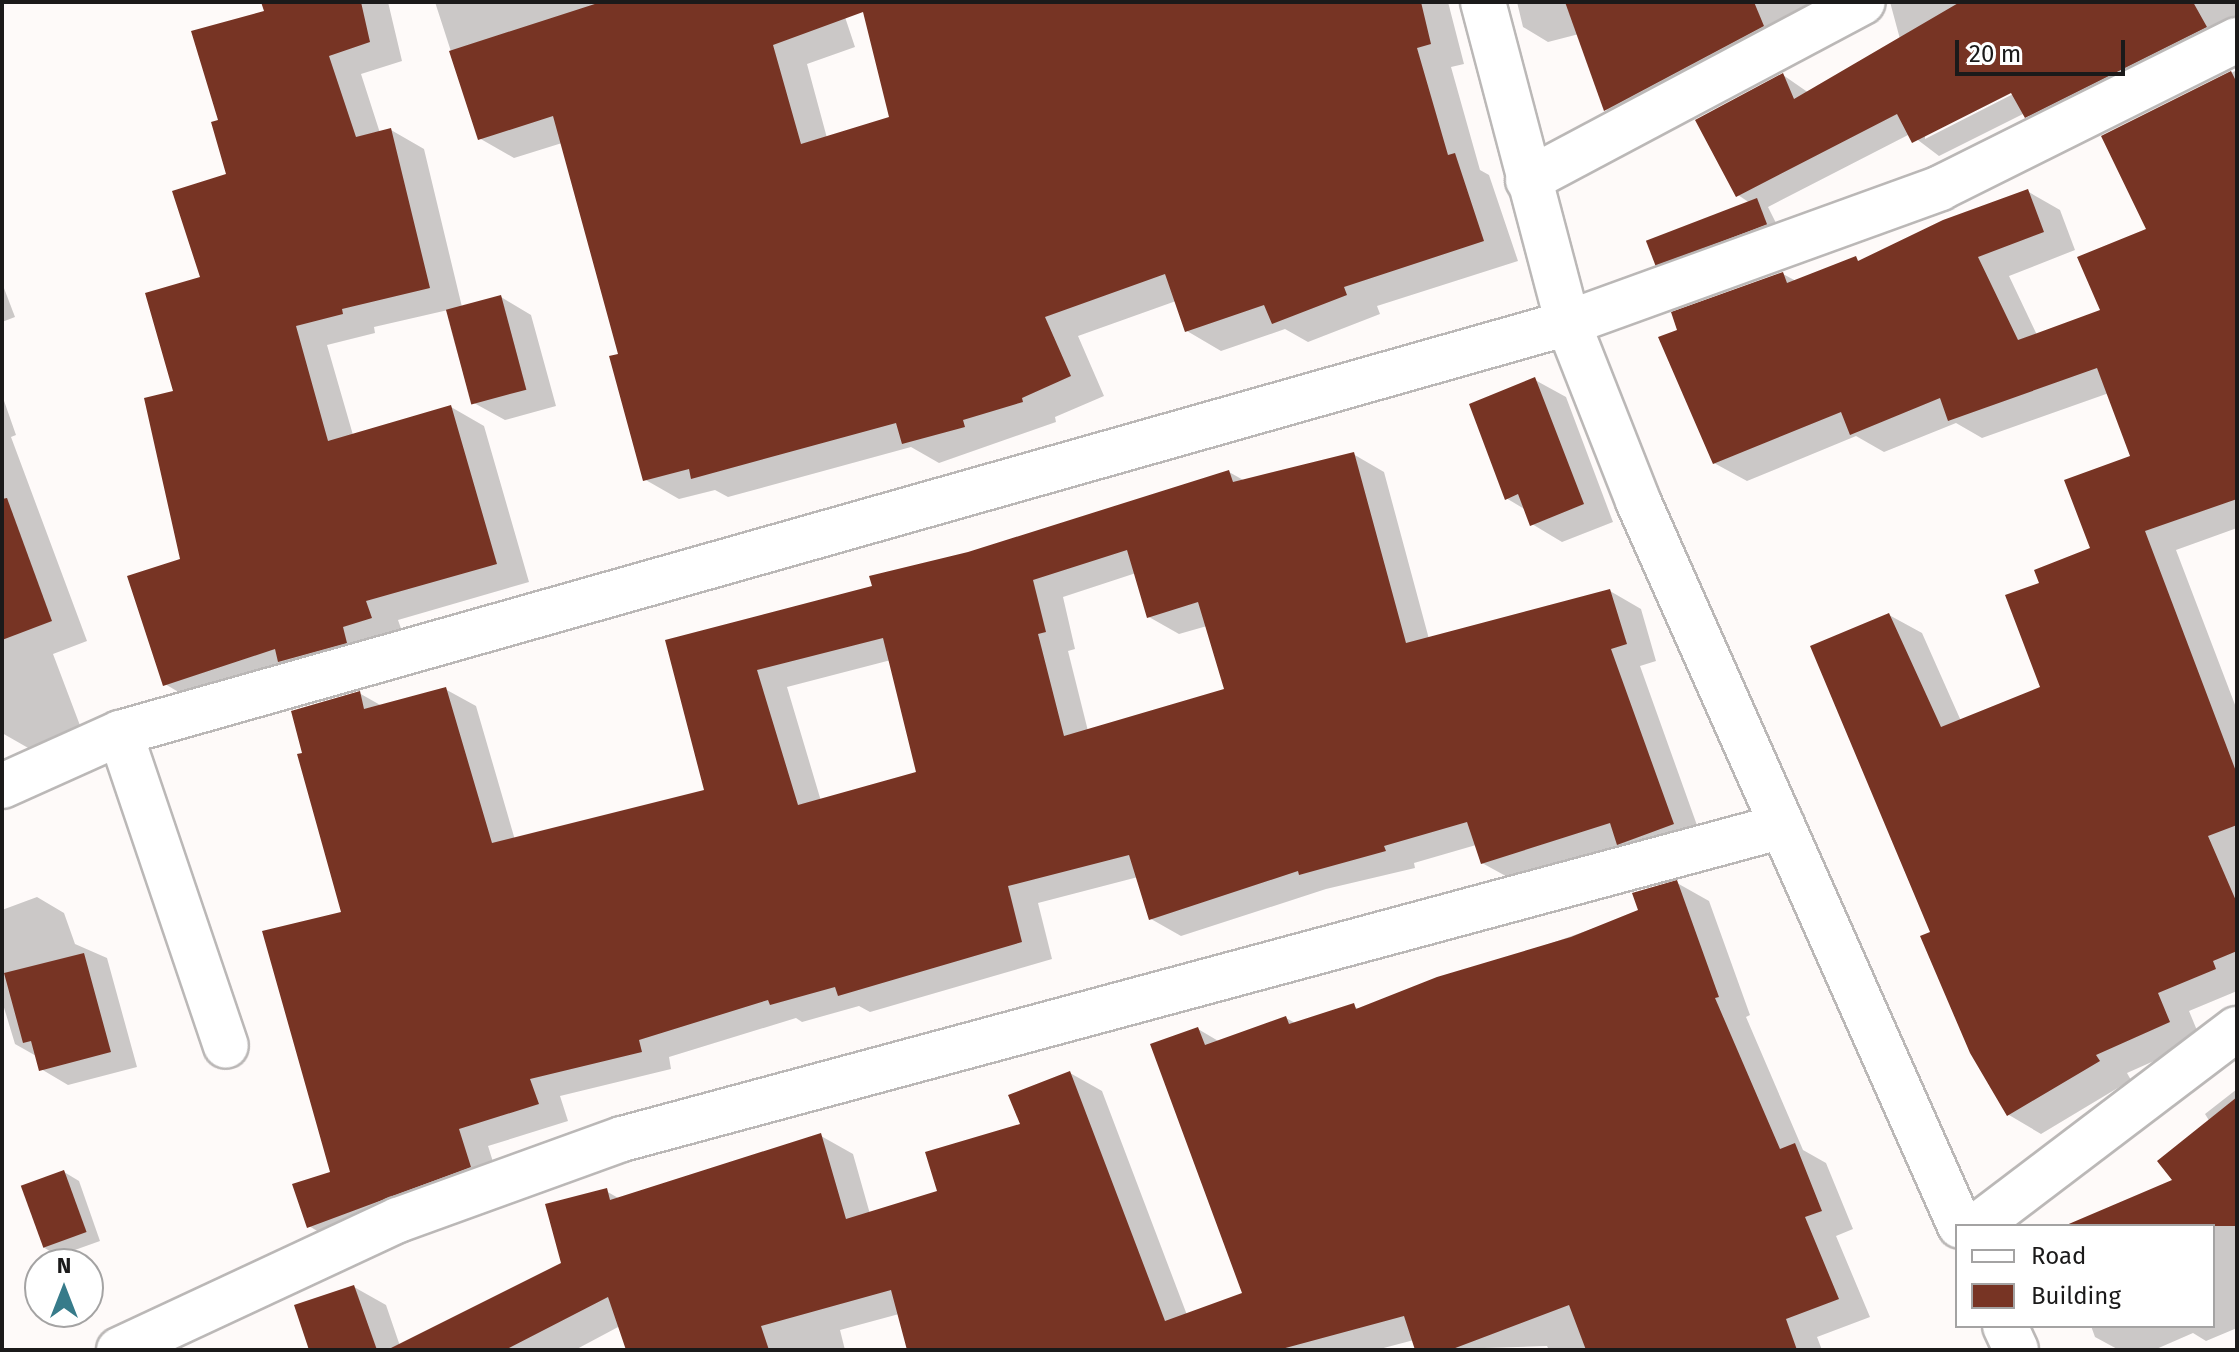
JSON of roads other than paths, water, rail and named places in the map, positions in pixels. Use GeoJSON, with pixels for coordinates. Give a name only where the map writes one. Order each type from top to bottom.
{"type":"FeatureCollection","features":[{"type":"Feature","properties":{"kind":"street"},"geometry":{"type":"LineString","coordinates":[[1483,2],[1568,323],[1638,501],[1959,1224]]}},
{"type":"Feature","properties":{"kind":"street"},"geometry":{"type":"LineString","coordinates":[[1528,180],[1863,2]]}},
{"type":"Feature","properties":{"kind":"street"},"geometry":{"type":"LineString","coordinates":[[2,786],[120,733],[1568,323],[1940,188],[2237,40]]}},
{"type":"Feature","properties":{"kind":"street"},"geometry":{"type":"LineString","coordinates":[[120,733],[226,1046]]}},
{"type":"Feature","properties":{"kind":"street"},"geometry":{"type":"LineString","coordinates":[[119,1350],[398,1220],[622,1139],[1783,826]]}},
{"type":"Feature","properties":{"kind":"street"},"geometry":{"type":"LineString","coordinates":[[1980,1224],[2237,1029]]}},
{"type":"Feature","properties":{"kind":"street"},"geometry":{"type":"LineString","coordinates":[[2006,1328],[2016,1350]]}}]}
